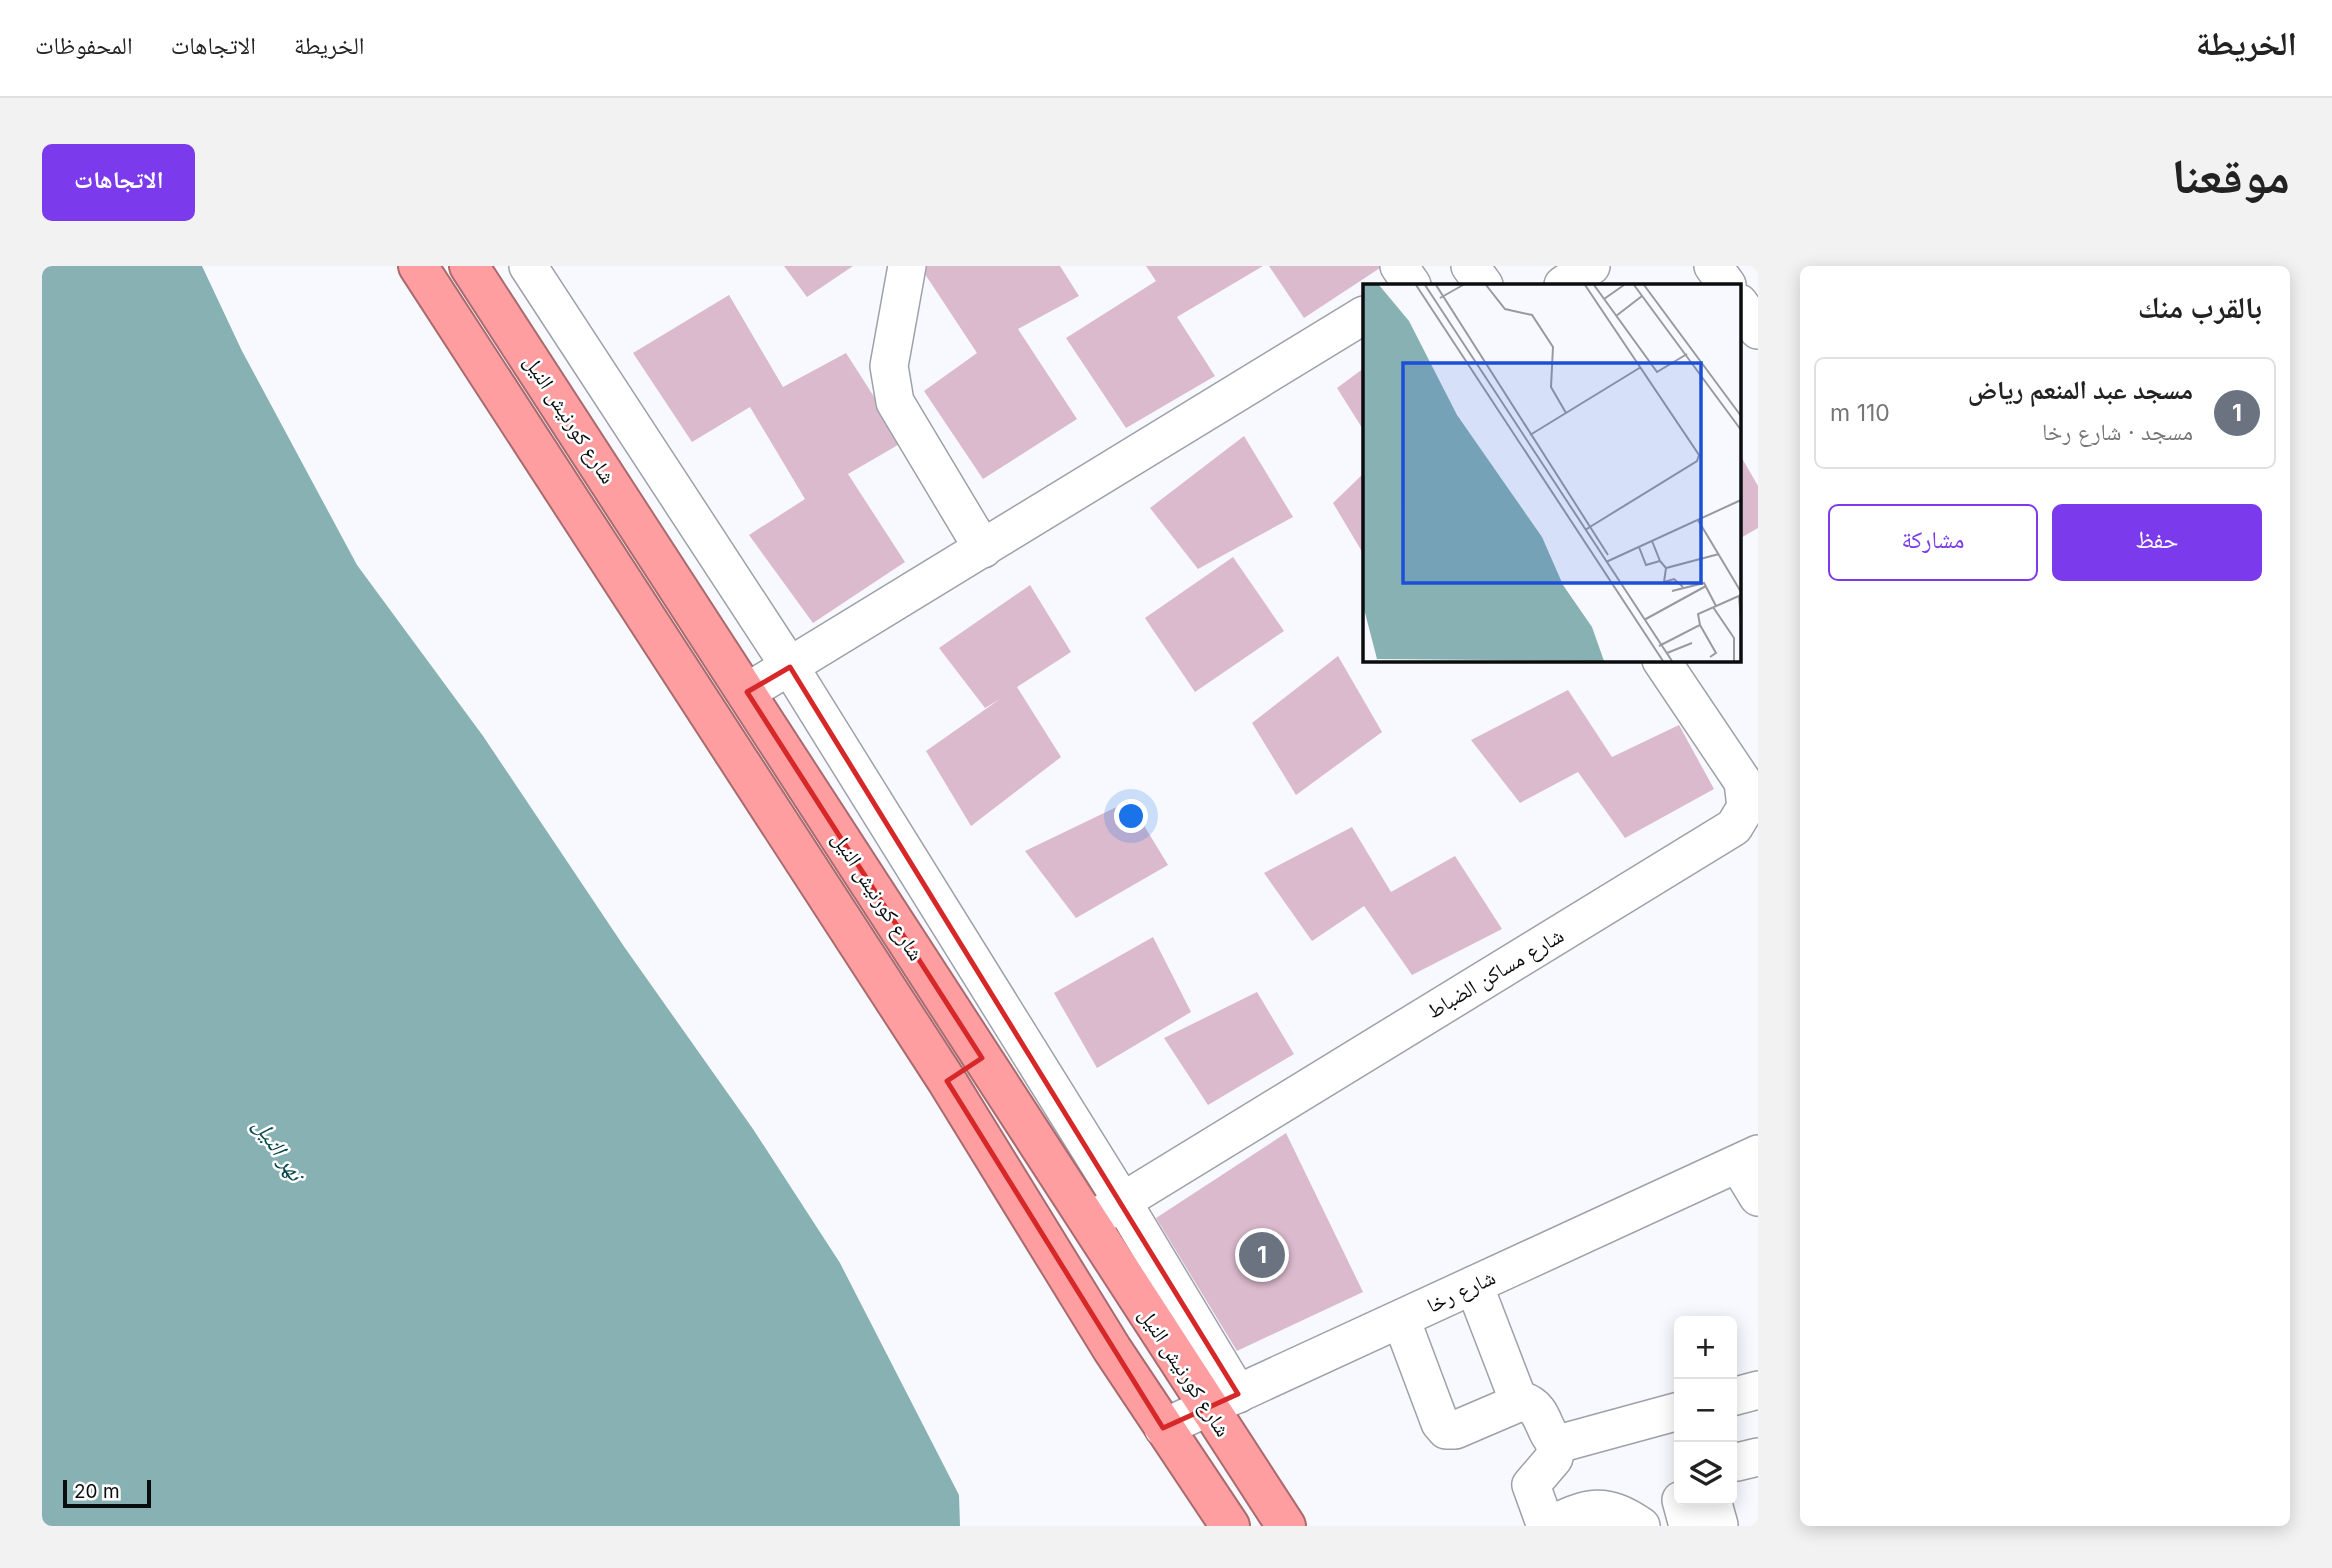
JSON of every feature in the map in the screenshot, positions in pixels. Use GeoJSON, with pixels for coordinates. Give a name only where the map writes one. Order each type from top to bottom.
{"type":"FeatureCollection","features":[{"type":"Feature","properties":{"kind":"highway","name":"شارع كورنيش النيل"},"geometry":{"type":"LineString","coordinates":[[418,266],[947,1081],[1163,1427],[1230,1526]]}},
{"type":"Feature","properties":{"kind":"highway","name":"شارع كورنيش النيل"},"geometry":{"type":"LineString","coordinates":[[469,266],[1089,1223],[1222,1401],[1286,1526]]}},
{"type":"Feature","properties":{"kind":"highway"},"geometry":{"type":"LineString","coordinates":[[947,1081],[982,1058]]}},
{"type":"Feature","properties":{"kind":"street"},"geometry":{"type":"LineString","coordinates":[[528,266],[790,667],[1122,1201],[1222,1401]]}},
{"type":"Feature","properties":{"kind":"street"},"geometry":{"type":"LineString","coordinates":[[906,266],[889,366],[895,402],[983,549]]}},
{"type":"Feature","properties":{"kind":"street"},"geometry":{"type":"LineString","coordinates":[[1399,266],[1411,284]]}},
{"type":"Feature","properties":{"kind":"street"},"geometry":{"type":"LineString","coordinates":[[1470,266],[1483,284]]}},
{"type":"Feature","properties":{"kind":"street"},"geometry":{"type":"LineString","coordinates":[[1564,284],[1591,266]]}},
{"type":"Feature","properties":{"kind":"street"},"geometry":{"type":"LineString","coordinates":[[1713,266],[1726,284]]}},
{"type":"Feature","properties":{"kind":"street"},"geometry":{"type":"LineString","coordinates":[[1741,306],[1758,330]]}},
{"type":"Feature","properties":{"kind":"street"},"geometry":{"type":"LineString","coordinates":[[747,692],[1363,316]]}},
{"type":"Feature","properties":{"kind":"street","name":"شارع مساكن الضباط"},"geometry":{"type":"LineString","coordinates":[[1089,1223],[1734,827],[1746,807],[1743,782],[1662,662]]}},
{"type":"Feature","properties":{"kind":"street"},"geometry":{"type":"LineString","coordinates":[[1748,1159],[1758,1197]]}},
{"type":"Feature","properties":{"kind":"street","name":"شارع رخا"},"geometry":{"type":"LineString","coordinates":[[1163,1427],[1748,1159]]}},
{"type":"Feature","properties":{"kind":"street"},"geometry":{"type":"LineString","coordinates":[[1474,1285],[1519,1402]]}},
{"type":"Feature","properties":{"kind":"street"},"geometry":{"type":"LineString","coordinates":[[1401,1319],[1440,1423],[1446,1430],[1455,1430],[1519,1402],[1528,1402],[1539,1410],[1556,1444],[1556,1454],[1520,1495],[1548,1524],[1598,1507],[1641,1526]]}},
{"type":"Feature","properties":{"kind":"street"},"geometry":{"type":"LineString","coordinates":[[1556,1444],[1674,1412]]}},
{"type":"Feature","properties":{"kind":"street"},"geometry":{"type":"LineString","coordinates":[[1689,1505],[1713,1521]]}},
{"type":"Feature","properties":{"kind":"highlighted area"},"geometry":{"type":"Polygon","coordinates":[[[790,667],[1238,1394],[1163,1428],[947,1081],[982,1058],[747,692],[790,667]]]}},
{"type":"Feature","properties":{"kind":"water","name":"نهر النيل"},"geometry":{"type":"Polygon","coordinates":[[[42,266],[202,266],[242,351],[357,565],[483,736],[625,948],[753,1129],[840,1263],[959,1495],[960,1526],[42,1526],[42,266]]]}},
{"type":"Feature","properties":{"kind":"building"},"geometry":{"type":"Polygon","coordinates":[[[784,266],[853,266],[807,297],[784,266]]]}},
{"type":"Feature","properties":{"kind":"building"},"geometry":{"type":"Polygon","coordinates":[[[1060,266],[1079,296],[1018,329],[1077,419],[983,479],[924,391],[977,353],[921,268],[1060,266]]]}},
{"type":"Feature","properties":{"kind":"building"},"geometry":{"type":"Polygon","coordinates":[[[1146,266],[1263,266],[1177,317],[1215,376],[1126,428],[1066,338],[1156,281],[1146,266]]]}},
{"type":"Feature","properties":{"kind":"building"},"geometry":{"type":"Polygon","coordinates":[[[1269,266],[1383,266],[1304,318],[1269,266]]]}},
{"type":"Feature","properties":{"kind":"building"},"geometry":{"type":"Polygon","coordinates":[[[729,295],[783,387],[846,353],[903,442],[848,474],[905,562],[813,623],[749,535],[805,499],[750,407],[692,442],[633,353],[729,295]]]}},
{"type":"Feature","properties":{"kind":"building"},"geometry":{"type":"Polygon","coordinates":[[[1363,369],[1363,429],[1337,388],[1363,369]]]}},
{"type":"Feature","properties":{"kind":"building"},"geometry":{"type":"Polygon","coordinates":[[[1244,436],[1293,517],[1198,569],[1150,508],[1244,436]]]}},
{"type":"Feature","properties":{"kind":"building"},"geometry":{"type":"Polygon","coordinates":[[[1741,456],[1758,486],[1758,528],[1741,538],[1741,456]]]}},
{"type":"Feature","properties":{"kind":"building"},"geometry":{"type":"Polygon","coordinates":[[[1363,474],[1363,553],[1333,503],[1363,474]]]}},
{"type":"Feature","properties":{"kind":"building"},"geometry":{"type":"Polygon","coordinates":[[[1233,557],[1284,631],[1195,692],[1145,618],[1233,557]]]}},
{"type":"Feature","properties":{"kind":"building"},"geometry":{"type":"Polygon","coordinates":[[[1030,585],[1071,652],[1017,687],[1061,757],[971,826],[926,751],[1000,699],[985,708],[939,648],[1030,585]]]}},
{"type":"Feature","properties":{"kind":"building"},"geometry":{"type":"Polygon","coordinates":[[[1338,656],[1382,732],[1296,795],[1252,723],[1338,656]]]}},
{"type":"Feature","properties":{"kind":"building"},"geometry":{"type":"Polygon","coordinates":[[[1568,690],[1612,757],[1679,725],[1714,789],[1625,838],[1578,772],[1520,803],[1471,740],[1568,690]]]}},
{"type":"Feature","properties":{"kind":"building"},"geometry":{"type":"Polygon","coordinates":[[[1129,801],[1168,865],[1076,918],[1025,851],[1129,801]]]}},
{"type":"Feature","properties":{"kind":"building"},"geometry":{"type":"Polygon","coordinates":[[[1352,827],[1391,892],[1455,856],[1502,929],[1412,975],[1364,906],[1312,941],[1264,873],[1352,827]]]}},
{"type":"Feature","properties":{"kind":"building"},"geometry":{"type":"Polygon","coordinates":[[[1153,937],[1191,1012],[1097,1068],[1054,993],[1153,937]]]}},
{"type":"Feature","properties":{"kind":"building"},"geometry":{"type":"Polygon","coordinates":[[[1257,992],[1294,1054],[1208,1105],[1164,1038],[1257,992]]]}},
{"type":"Feature","properties":{"kind":"building"},"geometry":{"type":"Polygon","coordinates":[[[1286,1133],[1363,1292],[1237,1351],[1156,1218],[1286,1133]]]}},
{"type":"Feature","properties":{"kind":"place","name":"مسجد عبد المنعم رياض"},"geometry":{"type":"Point","coordinates":[1262,1255]}}]}
